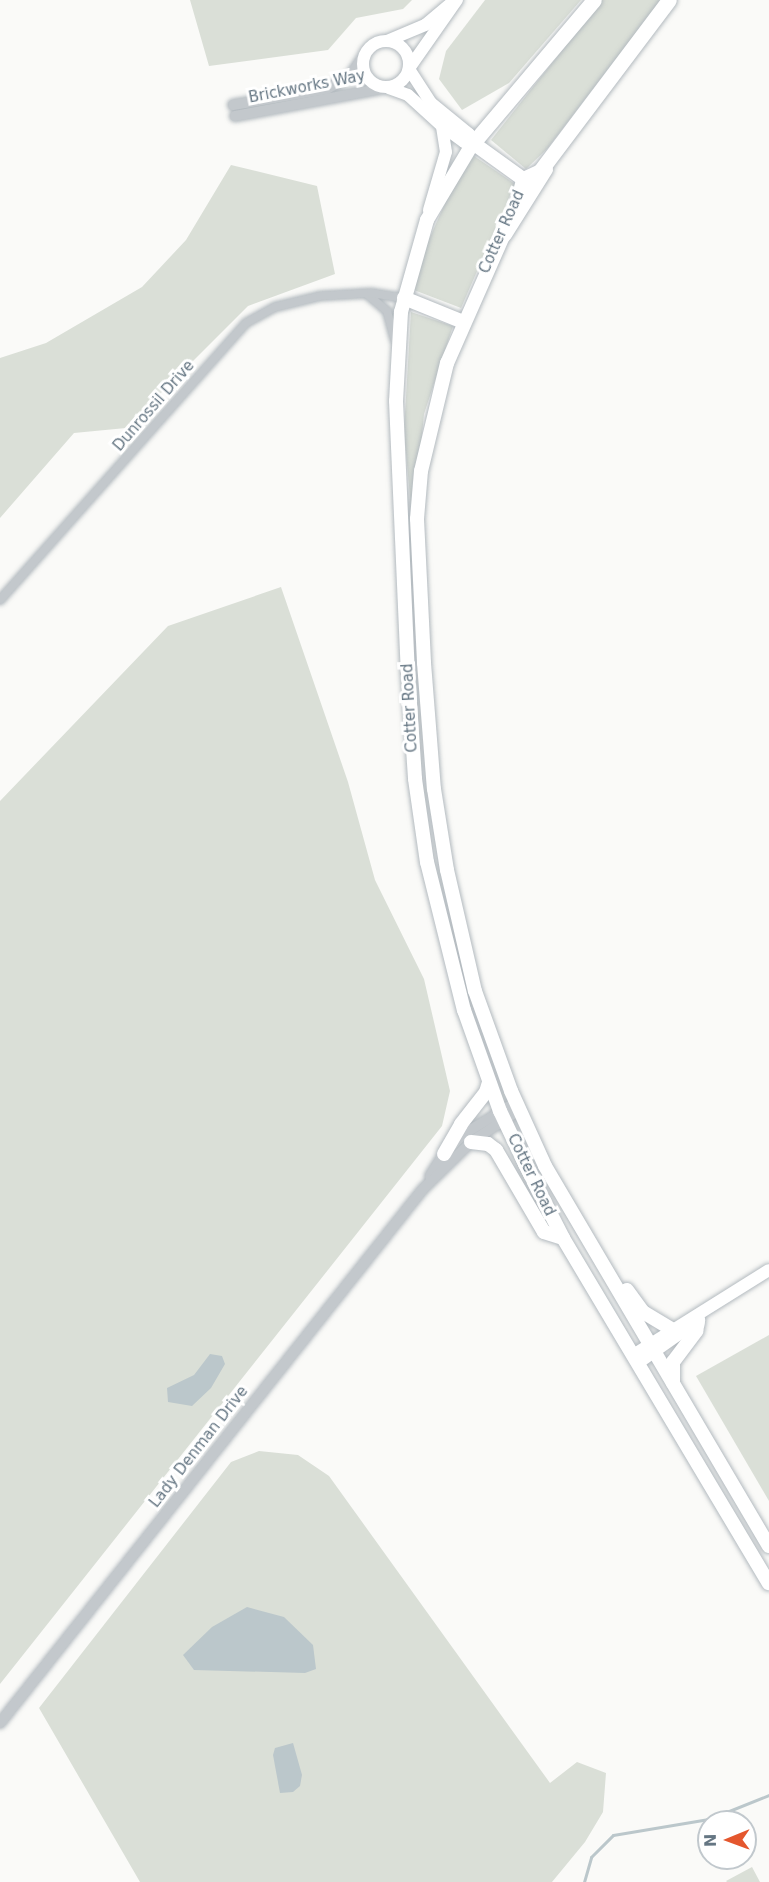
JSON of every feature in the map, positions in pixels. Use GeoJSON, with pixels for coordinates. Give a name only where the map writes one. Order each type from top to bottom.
{"type":"FeatureCollection","features":[{"type":"Feature","properties":{"kind":"highway"},"geometry":{"type":"LineString","coordinates":[[472,143],[594,0]]}},
{"type":"Feature","properties":{"kind":"highway"},"geometry":{"type":"LineString","coordinates":[[523,179],[537,174],[552,156],[669,0]]}},
{"type":"Feature","properties":{"kind":"highway"},"geometry":{"type":"LineString","coordinates":[[504,234],[552,156]]}},
{"type":"Feature","properties":{"kind":"main road"},"geometry":{"type":"LineString","coordinates":[[387,41],[404,50],[409,69],[431,103],[469,134],[472,143],[464,142],[442,126],[408,95],[386,88],[365,75],[366,52],[377,43],[425,25],[456,0]]}},
{"type":"Feature","properties":{"kind":"main road"},"geometry":{"type":"LineString","coordinates":[[386,88],[403,80],[456,0]]}},
{"type":"Feature","properties":{"kind":"main road"},"geometry":{"type":"LineString","coordinates":[[426,220],[446,152],[442,126]]}},
{"type":"Feature","properties":{"kind":"main road","name":"Cotter Road"},"geometry":{"type":"LineString","coordinates":[[769,1546],[578,1225],[517,1106],[475,991],[461,939],[439,822],[429,742],[418,505],[430,423],[463,322],[522,192],[523,179],[472,143],[426,220],[404,298],[396,361],[408,673],[419,811],[442,933],[489,1082],[502,1115],[563,1238],[769,1583]]}},
{"type":"Feature","properties":{"kind":"main road"},"geometry":{"type":"LineString","coordinates":[[404,298],[463,322]]}},
{"type":"Feature","properties":{"kind":"main road"},"geometry":{"type":"LineString","coordinates":[[444,1155],[461,1124],[486,1092],[489,1082]]}},
{"type":"Feature","properties":{"kind":"main road"},"geometry":{"type":"LineString","coordinates":[[471,1142],[482,1142],[496,1150],[544,1232],[563,1238]]}},
{"type":"Feature","properties":{"kind":"main road"},"geometry":{"type":"LineString","coordinates":[[578,1225],[597,1239],[643,1312],[671,1329]]}},
{"type":"Feature","properties":{"kind":"main road"},"geometry":{"type":"LineString","coordinates":[[651,1348],[671,1329],[769,1270]]}},
{"type":"Feature","properties":{"kind":"main road"},"geometry":{"type":"LineString","coordinates":[[673,1388],[673,1362],[696,1331],[698,1322],[707,1309]]}},
{"type":"Feature","properties":{"kind":"main road"},"geometry":{"type":"LineString","coordinates":[[635,1359],[698,1322]]}},
{"type":"Feature","properties":{"kind":"street","name":"Brickworks Way"},"geometry":{"type":"LineString","coordinates":[[366,52],[350,76],[327,89],[234,111],[386,88]]}},
{"type":"Feature","properties":{"kind":"street","name":"Dunrossil Drive"},"geometry":{"type":"LineString","coordinates":[[0,600],[246,323],[275,307],[304,299],[365,293],[404,298]]}},
{"type":"Feature","properties":{"kind":"street"},"geometry":{"type":"LineString","coordinates":[[365,293],[380,301],[390,316],[396,361]]}},
{"type":"Feature","properties":{"kind":"street","name":"Lady Denman Drive"},"geometry":{"type":"LineString","coordinates":[[423,1190],[444,1155],[474,1126],[502,1115],[517,1106]]}},
{"type":"Feature","properties":{"kind":"street","name":"Lady Denman Drive"},"geometry":{"type":"LineString","coordinates":[[0,1723],[423,1190],[502,1115]]}},
{"type":"Feature","properties":{"kind":"shaded area"},"geometry":{"type":"Polygon","coordinates":[[[190,0],[412,0],[403,9],[356,18],[328,50],[209,66],[190,0]]]}},
{"type":"Feature","properties":{"kind":"shaded area"},"geometry":{"type":"Polygon","coordinates":[[[485,0],[581,0],[509,83],[462,110],[439,79],[446,51],[485,0]]]}},
{"type":"Feature","properties":{"kind":"shaded area"},"geometry":{"type":"Polygon","coordinates":[[[602,0],[661,0],[547,149],[526,169],[491,140],[602,0]]]}},
{"type":"Feature","properties":{"kind":"shaded area"},"geometry":{"type":"Polygon","coordinates":[[[474,156],[515,184],[461,308],[414,290],[424,251],[450,192],[474,156]]]}},
{"type":"Feature","properties":{"kind":"shaded area"},"geometry":{"type":"Polygon","coordinates":[[[231,165],[317,186],[335,274],[248,306],[126,428],[74,433],[0,518],[0,358],[46,343],[142,287],[186,240],[231,165]]]}},
{"type":"Feature","properties":{"kind":"shaded area"},"geometry":{"type":"Polygon","coordinates":[[[411,312],[453,326],[424,414],[413,529],[404,431],[411,312]]]}},
{"type":"Feature","properties":{"kind":"shaded area"},"geometry":{"type":"Polygon","coordinates":[[[281,587],[348,782],[375,880],[424,979],[450,1091],[442,1126],[0,1684],[0,801],[168,626],[281,587]]]}},
{"type":"Feature","properties":{"kind":"shaded area"},"geometry":{"type":"Polygon","coordinates":[[[769,1335],[769,1501],[696,1376],[769,1335]]]}},
{"type":"Feature","properties":{"kind":"shaded area"},"geometry":{"type":"Polygon","coordinates":[[[210,1354],[222,1356],[225,1364],[211,1388],[192,1406],[168,1402],[167,1388],[194,1375],[210,1354]]]}},
{"type":"Feature","properties":{"kind":"shaded area"},"geometry":{"type":"Polygon","coordinates":[[[259,1451],[298,1455],[329,1476],[550,1783],[577,1762],[606,1773],[603,1812],[585,1842],[552,1882],[140,1882],[39,1708],[231,1462],[259,1451]]]}},
{"type":"Feature","properties":{"kind":"shaded area"},"geometry":{"type":"Polygon","coordinates":[[[247,1607],[284,1617],[313,1645],[316,1669],[305,1673],[194,1670],[183,1655],[212,1627],[247,1607]]]}},
{"type":"Feature","properties":{"kind":"shaded area"},"geometry":{"type":"Polygon","coordinates":[[[293,1743],[302,1775],[300,1786],[293,1792],[280,1793],[273,1755],[275,1748],[293,1743]]]}},
{"type":"Feature","properties":{"kind":"shaded area"},"geometry":{"type":"Polygon","coordinates":[[[746,1870],[754,1870],[760,1882],[727,1882],[746,1870]]]}},
{"type":"Feature","properties":{"kind":"waterway"},"geometry":{"type":"LineString","coordinates":[[584,1882],[591,1857],[613,1835],[709,1819],[769,1795]]}}]}
